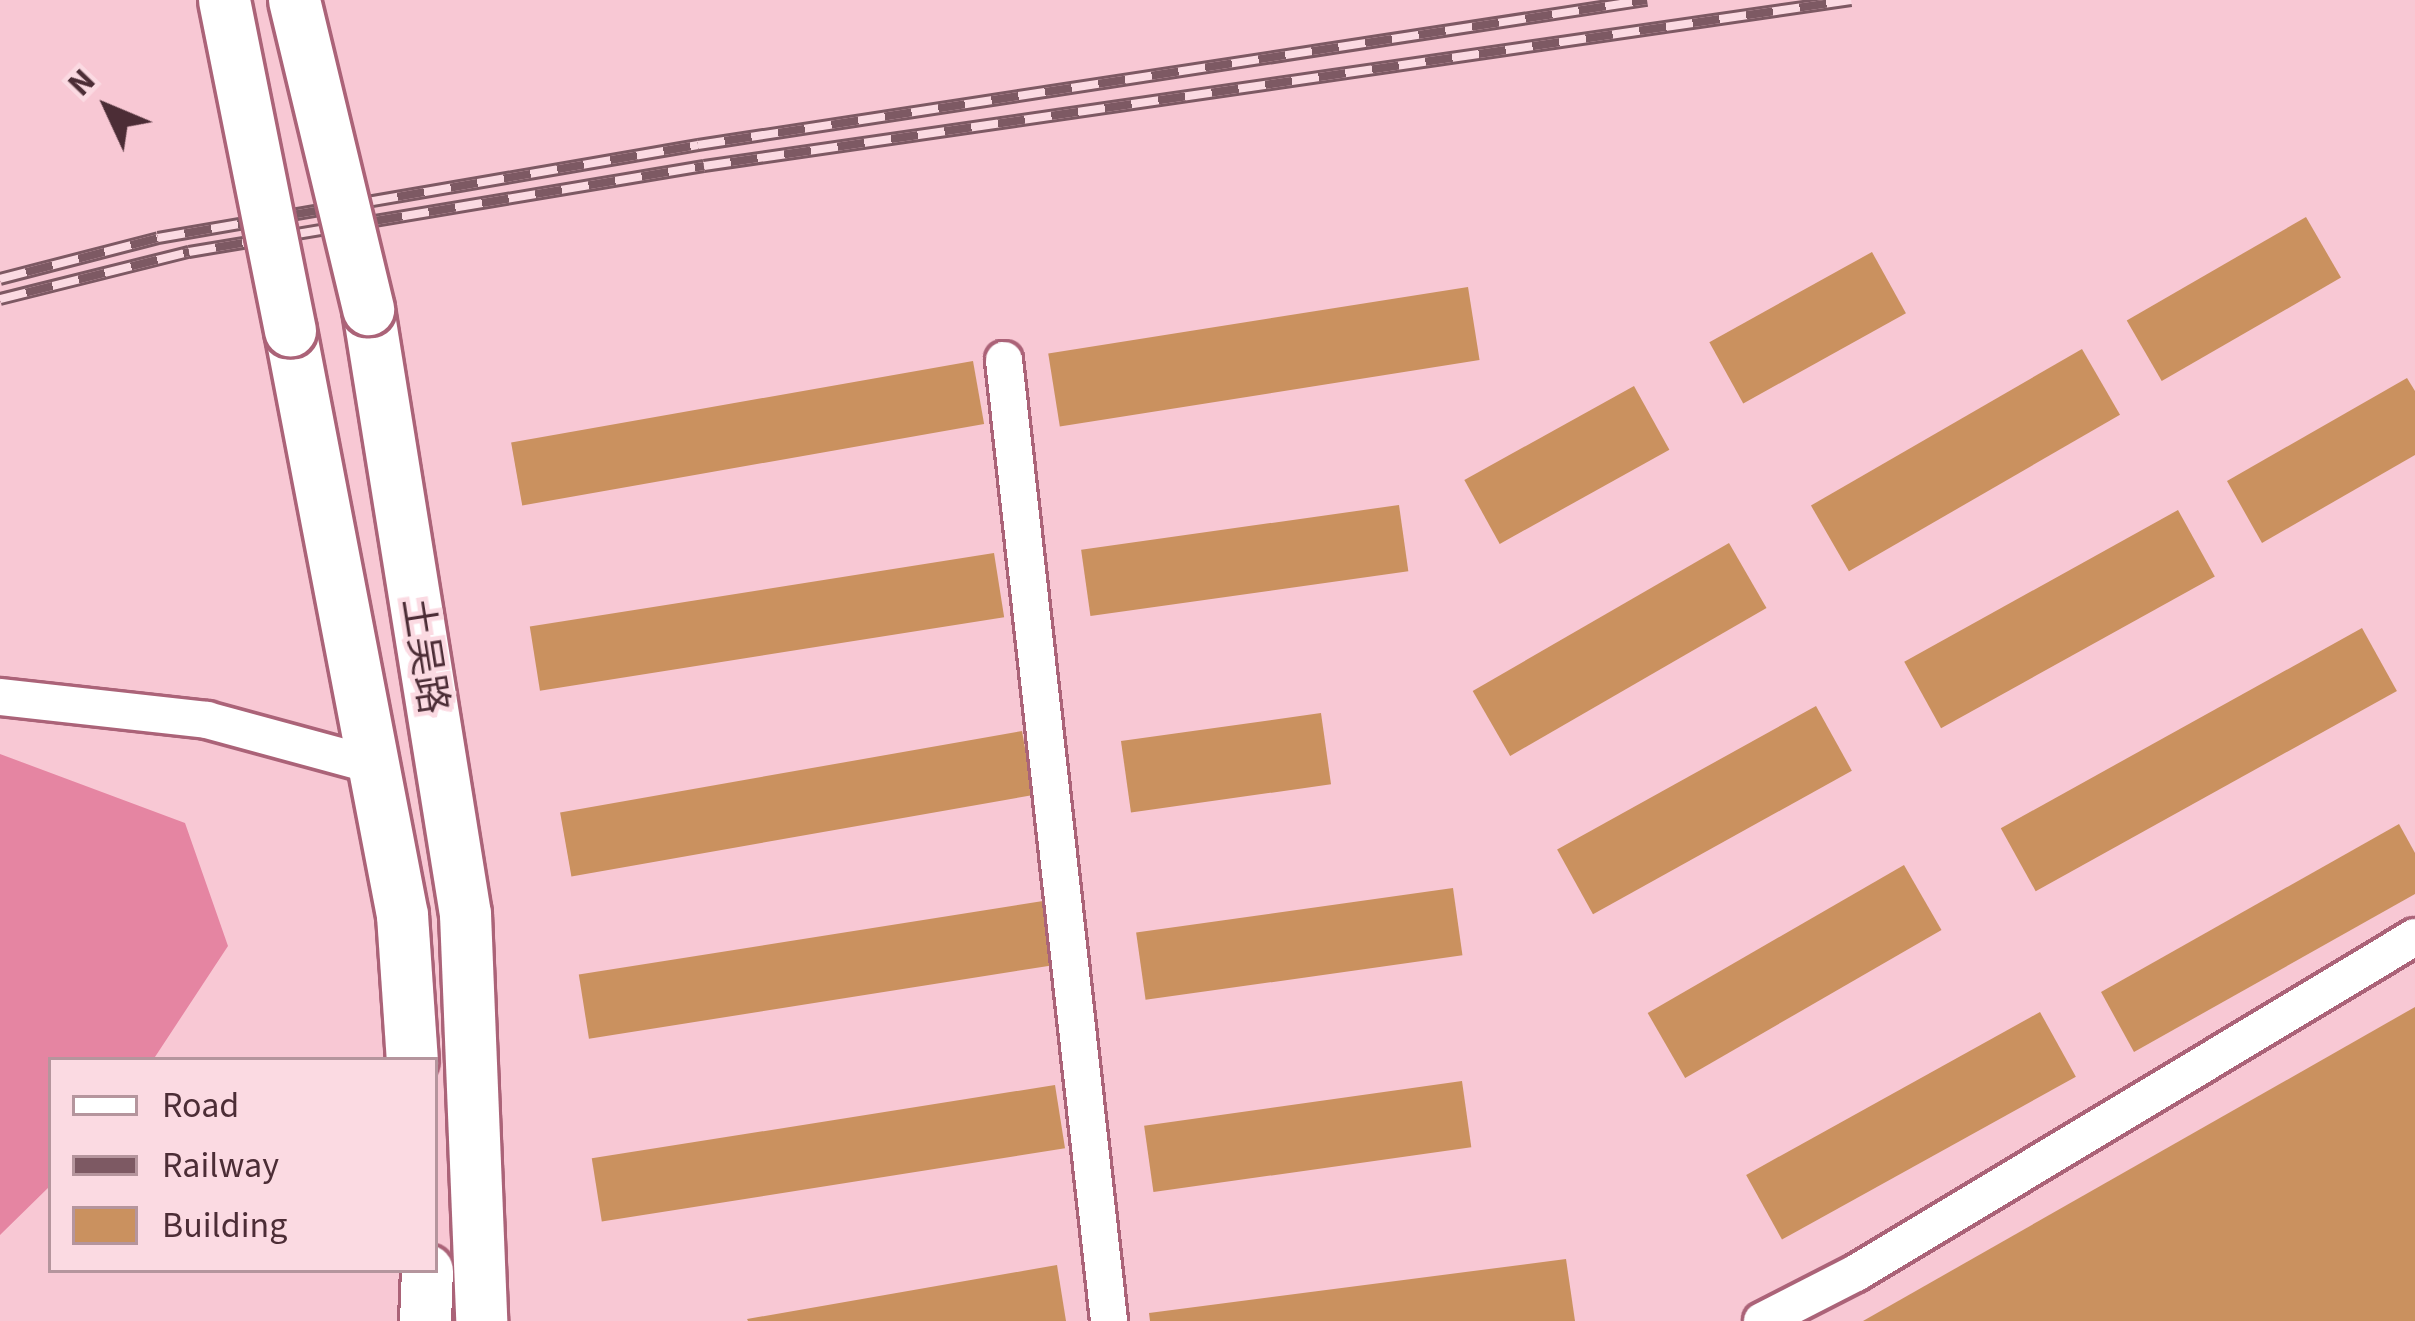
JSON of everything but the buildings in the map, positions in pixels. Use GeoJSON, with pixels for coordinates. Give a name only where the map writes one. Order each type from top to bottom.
{"type":"FeatureCollection","features":[{"type":"Feature","properties":{"kind":"main road","name":"土吴路"},"geometry":{"type":"LineString","coordinates":[[224,0],[402,915],[412,1057]]}},
{"type":"Feature","properties":{"kind":"main road","name":"土吴路"},"geometry":{"type":"LineString","coordinates":[[294,0],[368,309],[465,914],[481,1321]]}},
{"type":"Feature","properties":{"kind":"main road"},"geometry":{"type":"LineString","coordinates":[[425,1321],[427,1273]]}},
{"type":"Feature","properties":{"kind":"street"},"geometry":{"type":"LineString","coordinates":[[1004,360],[1109,1321]]}},
{"type":"Feature","properties":{"kind":"street"},"geometry":{"type":"LineString","coordinates":[[0,697],[207,720],[373,765]]}},
{"type":"Feature","properties":{"kind":"street"},"geometry":{"type":"LineString","coordinates":[[1762,1321],[1856,1273],[2415,937]]}},
{"type":"Feature","properties":{"kind":"shaded area"},"geometry":{"type":"Polygon","coordinates":[[[0,754],[185,823],[228,946],[155,1057],[48,1057],[48,1188],[0,1235],[0,754]]]}},
{"type":"Feature","properties":{"kind":"railway"},"geometry":{"type":"LineString","coordinates":[[0,279],[158,238],[698,145],[1647,0]]}},
{"type":"Feature","properties":{"kind":"railway"},"geometry":{"type":"LineString","coordinates":[[0,299],[189,252],[704,166],[1851,0]]}}]}
